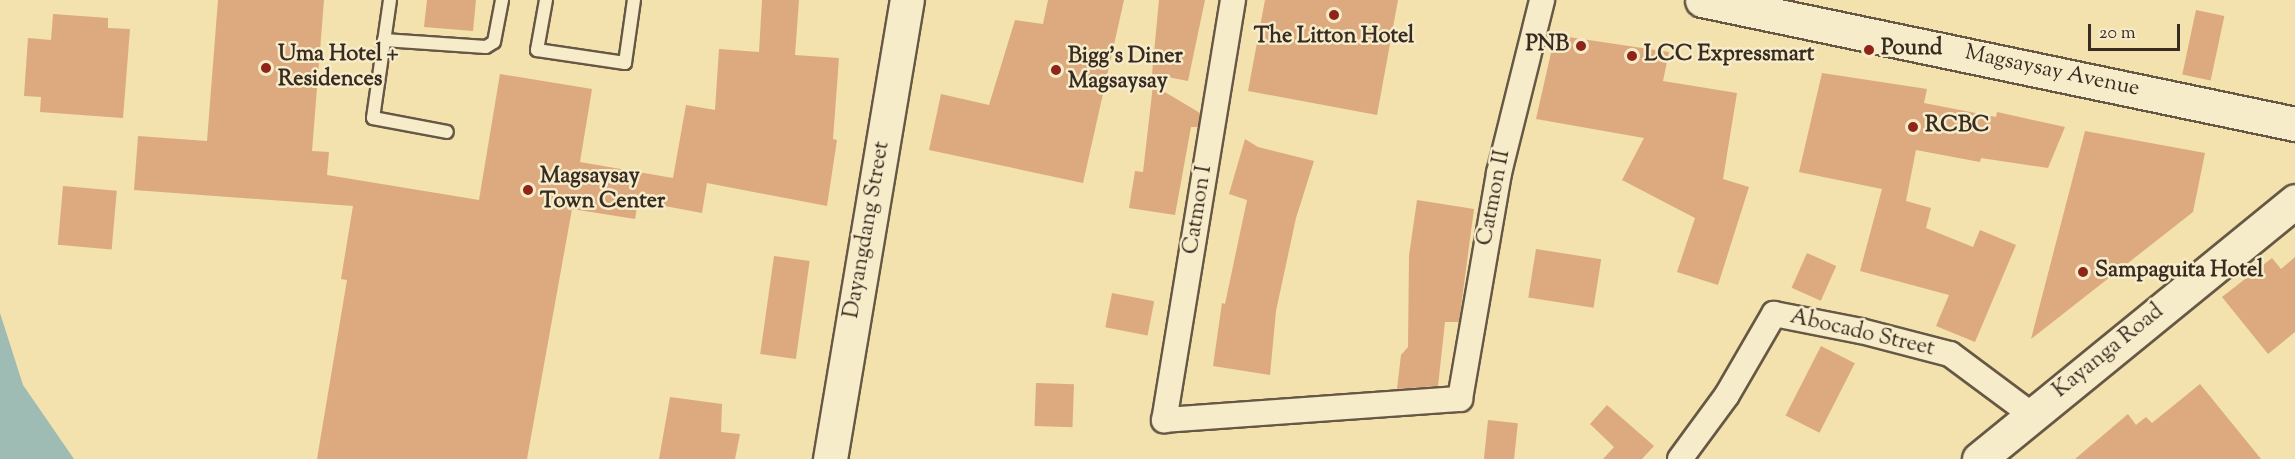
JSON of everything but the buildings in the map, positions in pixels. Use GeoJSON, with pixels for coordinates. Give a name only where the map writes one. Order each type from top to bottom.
{"type":"FeatureCollection","features":[{"type":"Feature","properties":{"kind":"main road","name":"Dayangdang Street"},"geometry":{"type":"LineString","coordinates":[[830,459],[907,0]]}},
{"type":"Feature","properties":{"kind":"main road","name":"Magsaysay Avenue"},"geometry":{"type":"LineString","coordinates":[[1702,0],[2295,124]]}},
{"type":"Feature","properties":{"kind":"main road","name":"Kayanga Road"},"geometry":{"type":"LineString","coordinates":[[1979,459],[2295,201]]}},
{"type":"Feature","properties":{"kind":"street","name":"Catmon I"},"geometry":{"type":"LineString","coordinates":[[1233,0],[1164,420],[1460,399]]}},
{"type":"Feature","properties":{"kind":"street","name":"Catmon II"},"geometry":{"type":"LineString","coordinates":[[1460,399],[1499,172],[1542,0]]}},
{"type":"Feature","properties":{"kind":"street","name":"Abocado Street"},"geometry":{"type":"LineString","coordinates":[[1680,459],[1727,395],[1774,314],[1862,331],[1950,354],[2032,415]]}},
{"type":"Feature","properties":{"kind":"lane"},"geometry":{"type":"LineString","coordinates":[[390,0],[374,118],[447,132]]}},
{"type":"Feature","properties":{"kind":"lane"},"geometry":{"type":"LineString","coordinates":[[384,40],[486,47],[494,42],[502,0]]}},
{"type":"Feature","properties":{"kind":"lane"},"geometry":{"type":"LineString","coordinates":[[546,0],[537,50],[625,63],[634,0]]}},
{"type":"Feature","properties":{"kind":"water"},"geometry":{"type":"Polygon","coordinates":[[[0,313],[23,385],[74,459],[0,459],[0,313]]]}},
{"type":"Feature","properties":{"kind":"place","name":"The Litton Hotel"},"geometry":{"type":"Point","coordinates":[1334,15]}},
{"type":"Feature","properties":{"kind":"place","name":"PNB"},"geometry":{"type":"Point","coordinates":[1581,46]}},
{"type":"Feature","properties":{"kind":"place","name":"Pound"},"geometry":{"type":"Point","coordinates":[1869,50]}},
{"type":"Feature","properties":{"kind":"place","name":"LCC Expressmart"},"geometry":{"type":"Point","coordinates":[1632,56]}},
{"type":"Feature","properties":{"kind":"place","name":"Uma Hotel + Residences"},"geometry":{"type":"Point","coordinates":[266,68]}},
{"type":"Feature","properties":{"kind":"place","name":"Bigg's Diner Magsaysay"},"geometry":{"type":"Point","coordinates":[1056,70]}},
{"type":"Feature","properties":{"kind":"place","name":"RCBC"},"geometry":{"type":"Point","coordinates":[1913,127]}},
{"type":"Feature","properties":{"kind":"place","name":"Magsaysay Town Center"},"geometry":{"type":"Point","coordinates":[528,190]}},
{"type":"Feature","properties":{"kind":"place","name":"Sampaguita Hotel"},"geometry":{"type":"Point","coordinates":[2083,272]}}]}
